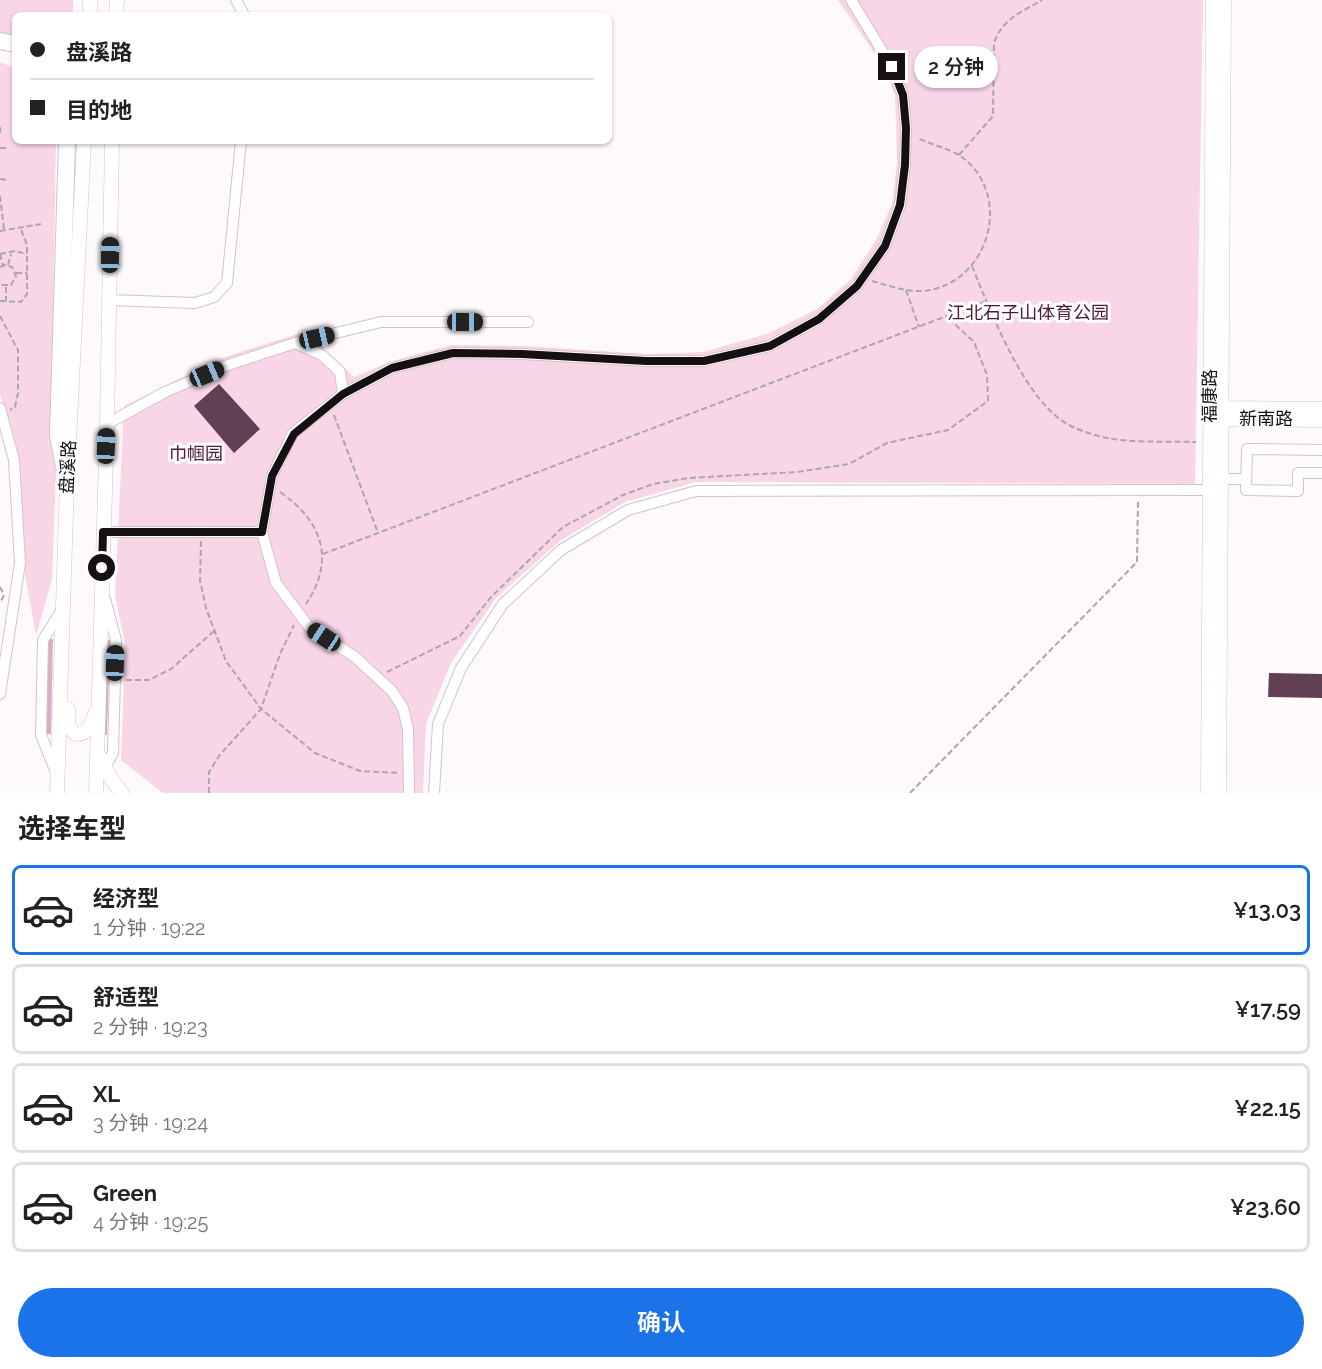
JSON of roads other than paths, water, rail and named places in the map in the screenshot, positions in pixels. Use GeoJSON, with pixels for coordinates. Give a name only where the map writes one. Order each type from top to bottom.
{"type":"FeatureCollection","features":[{"type":"Feature","properties":{"kind":"highway"},"geometry":{"type":"LineString","coordinates":[[66,144],[58,435],[67,482]]}},
{"type":"Feature","properties":{"kind":"main road","name":"福康路"},"geometry":{"type":"LineString","coordinates":[[1213,0],[1216,413],[1222,479],[1219,793]]}},
{"type":"Feature","properties":{"kind":"main road","name":"福康路"},"geometry":{"type":"LineString","coordinates":[[1208,793],[1224,0]]}},
{"type":"Feature","properties":{"kind":"main road","name":"盘溪路"},"geometry":{"type":"LineString","coordinates":[[57,793],[67,482],[84,144]]}},
{"type":"Feature","properties":{"kind":"main road","name":"盘溪路"},"geometry":{"type":"LineString","coordinates":[[96,789],[107,424],[112,144]]}},
{"type":"Feature","properties":{"kind":"main road","name":"新南路"},"geometry":{"type":"LineString","coordinates":[[1216,413],[1322,409]]}},
{"type":"Feature","properties":{"kind":"main road","name":"新南路"},"geometry":{"type":"LineString","coordinates":[[1216,413],[1322,420]]}},
{"type":"Feature","properties":{"kind":"main road"},"geometry":{"type":"LineString","coordinates":[[61,674],[68,708],[68,725],[71,731],[76,734],[86,731],[91,726],[98,708]]}},
{"type":"Feature","properties":{"kind":"main road"},"geometry":{"type":"LineString","coordinates":[[97,751],[122,793]]}},
{"type":"Feature","properties":{"kind":"street"},"geometry":{"type":"LineString","coordinates":[[410,793],[408,729],[403,708],[392,691],[355,657],[309,627],[276,583],[262,532],[272,476],[294,434],[343,394],[392,368],[453,353],[522,354],[646,361],[704,361],[770,346],[819,319],[857,286],[885,246],[900,205],[905,165],[906,134],[903,95],[892,67],[851,0]]}},
{"type":"Feature","properties":{"kind":"street"},"geometry":{"type":"LineString","coordinates":[[109,300],[195,303],[214,297],[227,283],[241,144]]}},
{"type":"Feature","properties":{"kind":"street"},"geometry":{"type":"LineString","coordinates":[[107,424],[165,392],[228,365],[295,343],[381,322],[528,322]]}},
{"type":"Feature","properties":{"kind":"street"},"geometry":{"type":"LineString","coordinates":[[295,343],[322,354],[340,372],[343,394]]}},
{"type":"Feature","properties":{"kind":"street"},"geometry":{"type":"LineString","coordinates":[[0,694],[21,564],[14,460],[1,412]]}},
{"type":"Feature","properties":{"kind":"street"},"geometry":{"type":"LineString","coordinates":[[1322,450],[1246,449],[1246,490],[1298,491],[1298,473],[1322,473]]}},
{"type":"Feature","properties":{"kind":"street"},"geometry":{"type":"LineString","coordinates":[[1222,479],[1246,479]]}},
{"type":"Feature","properties":{"kind":"street"},"geometry":{"type":"LineString","coordinates":[[434,793],[438,724],[461,668],[503,604],[561,550],[628,510],[696,491],[1208,490]]}},
{"type":"Feature","properties":{"kind":"street"},"geometry":{"type":"LineString","coordinates":[[103,532],[262,532]]}},
{"type":"Feature","properties":{"kind":"street"},"geometry":{"type":"LineString","coordinates":[[96,789],[113,753],[116,640],[102,586]]}},
{"type":"Feature","properties":{"kind":"street"},"geometry":{"type":"LineString","coordinates":[[58,775],[41,735],[43,640],[63,610]]}},
{"type":"Feature","properties":{"kind":"park label","name":"江北石子山体育公园"},"geometry":{"type":"Point","coordinates":[1028,313]}},
{"type":"Feature","properties":{"kind":"park label","name":"巾帼园"},"geometry":{"type":"Point","coordinates":[196,454]}}]}
